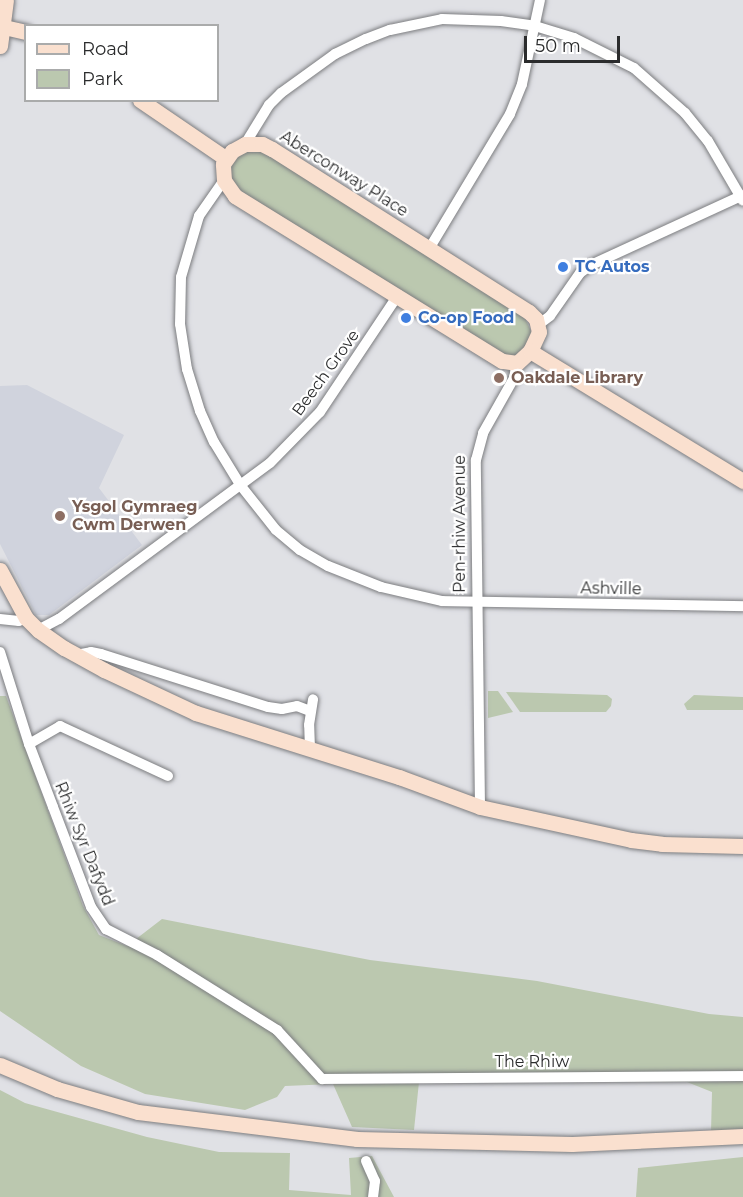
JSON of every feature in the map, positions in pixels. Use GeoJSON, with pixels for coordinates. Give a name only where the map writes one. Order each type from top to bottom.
{"type":"FeatureCollection","features":[{"type":"Feature","properties":{"kind":"street"},"geometry":{"type":"LineString","coordinates":[[6,0],[1,34],[24,32]]}},
{"type":"Feature","properties":{"kind":"street"},"geometry":{"type":"LineString","coordinates":[[429,249],[510,114],[522,84],[540,0]]}},
{"type":"Feature","properties":{"kind":"street"},"geometry":{"type":"LineString","coordinates":[[517,363],[502,361],[235,196],[224,180],[222,169],[225,159],[245,144],[269,105],[281,93],[328,59],[366,39],[390,30],[442,19],[501,21],[535,26],[574,38],[609,53],[651,80],[686,112],[708,141],[742,197],[591,265],[580,273],[550,316],[538,325],[537,340],[530,351],[743,481]]}},
{"type":"Feature","properties":{"kind":"street"},"geometry":{"type":"LineString","coordinates":[[143,102],[225,159]]}},
{"type":"Feature","properties":{"kind":"street","name":"Aberconway Place"},"geometry":{"type":"LineString","coordinates":[[245,144],[262,144],[272,149],[529,312],[538,325]]}},
{"type":"Feature","properties":{"kind":"street","name":"Ashville"},"geometry":{"type":"LineString","coordinates":[[224,180],[207,202],[191,238],[181,277],[180,324],[187,369],[200,411],[214,442],[241,486],[276,530],[300,550],[328,566],[381,587],[442,601],[743,606]]}},
{"type":"Feature","properties":{"kind":"street","name":"Beech Grove"},"geometry":{"type":"LineString","coordinates":[[38,630],[59,619],[270,463],[320,412],[398,295]]}},
{"type":"Feature","properties":{"kind":"street","name":"Pen-rhiw Avenue"},"geometry":{"type":"LineString","coordinates":[[480,807],[478,446],[514,378],[517,363],[530,351]]}},
{"type":"Feature","properties":{"kind":"street"},"geometry":{"type":"LineString","coordinates":[[0,570],[26,618],[38,630],[76,655],[196,713],[399,777],[480,807],[631,840],[662,844],[743,846]]}},
{"type":"Feature","properties":{"kind":"street"},"geometry":{"type":"LineString","coordinates":[[0,619],[19,621],[26,618]]}},
{"type":"Feature","properties":{"kind":"street","name":"Rhiw Syr Dafydd"},"geometry":{"type":"LineString","coordinates":[[0,652],[29,744],[91,907],[106,929],[157,955],[277,1030],[322,1079]]}},
{"type":"Feature","properties":{"kind":"street"},"geometry":{"type":"LineString","coordinates":[[76,655],[91,652],[101,654],[268,707],[282,709],[297,706],[310,711]]}},
{"type":"Feature","properties":{"kind":"street"},"geometry":{"type":"LineString","coordinates":[[310,749],[310,711],[313,699]]}},
{"type":"Feature","properties":{"kind":"street"},"geometry":{"type":"LineString","coordinates":[[29,744],[60,726],[168,776]]}},
{"type":"Feature","properties":{"kind":"street"},"geometry":{"type":"LineString","coordinates":[[0,1065],[57,1089],[138,1112],[357,1140],[572,1144],[743,1136]]}},
{"type":"Feature","properties":{"kind":"street","name":"The Rhiw"},"geometry":{"type":"LineString","coordinates":[[322,1079],[743,1076]]}},
{"type":"Feature","properties":{"kind":"street"},"geometry":{"type":"LineString","coordinates":[[366,1161],[375,1182],[373,1197]]}},
{"type":"Feature","properties":{"kind":"shaded area","name":"Ysgol Gymraeg Cwm Derwen"},"geometry":{"type":"Polygon","coordinates":[[[27,385],[124,435],[99,488],[142,545],[49,615],[36,615],[0,544],[0,386],[27,385]]]}},
{"type":"Feature","properties":{"kind":"green space"},"geometry":{"type":"Polygon","coordinates":[[[250,150],[264,152],[524,316],[531,331],[530,340],[517,356],[507,357],[239,190],[231,180],[231,166],[234,159],[250,150]]]}},
{"type":"Feature","properties":{"kind":"green space"},"geometry":{"type":"Polygon","coordinates":[[[488,691],[498,691],[513,712],[488,718],[488,691]]]}},
{"type":"Feature","properties":{"kind":"green space"},"geometry":{"type":"Polygon","coordinates":[[[506,692],[607,695],[612,699],[611,706],[606,712],[520,712],[506,692]]]}},
{"type":"Feature","properties":{"kind":"green space"},"geometry":{"type":"Polygon","coordinates":[[[694,695],[743,697],[743,710],[687,710],[684,704],[694,695]]]}},
{"type":"Feature","properties":{"kind":"green space"},"geometry":{"type":"Polygon","coordinates":[[[0,696],[6,696],[83,906],[99,935],[127,946],[162,919],[370,960],[537,981],[709,1014],[743,1017],[743,1132],[711,1132],[712,1092],[687,1082],[419,1082],[414,1130],[352,1127],[333,1084],[285,1086],[277,1097],[245,1110],[145,1094],[81,1066],[0,1011],[0,696]]]}},
{"type":"Feature","properties":{"kind":"green space"},"geometry":{"type":"Polygon","coordinates":[[[0,1090],[25,1103],[147,1137],[219,1152],[290,1153],[289,1190],[351,1195],[349,1158],[372,1156],[394,1197],[0,1197],[0,1090]]]}},
{"type":"Feature","properties":{"kind":"green space"},"geometry":{"type":"Polygon","coordinates":[[[743,1157],[743,1197],[636,1197],[638,1168],[743,1157]]]}},
{"type":"Feature","properties":{"kind":"place","name":"TC Autos"},"geometry":{"type":"Point","coordinates":[563,267]}},
{"type":"Feature","properties":{"kind":"place","name":"Co-op Food"},"geometry":{"type":"Point","coordinates":[406,318]}},
{"type":"Feature","properties":{"kind":"place","name":"Oakdale Library"},"geometry":{"type":"Point","coordinates":[499,378]}},
{"type":"Feature","properties":{"kind":"place","name":"Ysgol Gymraeg Cwm Derwen"},"geometry":{"type":"Point","coordinates":[60,516]}}]}
